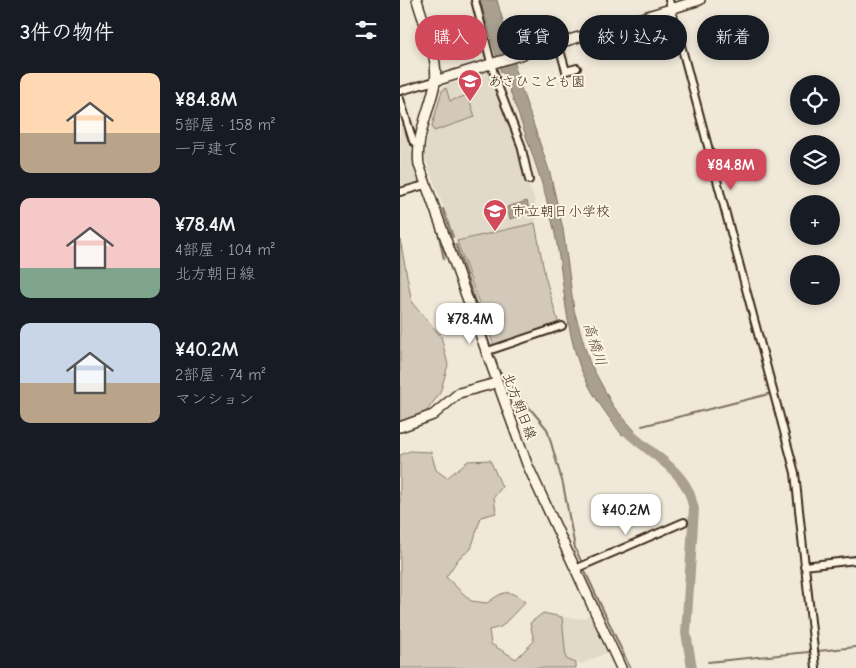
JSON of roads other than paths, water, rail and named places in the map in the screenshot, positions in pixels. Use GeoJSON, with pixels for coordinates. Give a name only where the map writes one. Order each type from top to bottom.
{"type":"FeatureCollection","features":[{"type":"Feature","properties":{"kind":"main road","name":"北方朝日線"},"geometry":{"type":"LineString","coordinates":[[418,0],[433,56],[435,81],[418,145],[419,165],[425,185],[496,384],[527,464],[621,668]]}},
{"type":"Feature","properties":{"kind":"main road"},"geometry":{"type":"LineString","coordinates":[[569,40],[671,4],[700,0]]}},
{"type":"Feature","properties":{"kind":"main road"},"geometry":{"type":"LineString","coordinates":[[435,81],[506,60]]}},
{"type":"Feature","properties":{"kind":"main road"},"geometry":{"type":"LineString","coordinates":[[400,428],[434,415],[459,392],[496,384]]}},
{"type":"Feature","properties":{"kind":"street"},"geometry":{"type":"LineString","coordinates":[[475,0],[500,95],[521,145],[529,180]]}},
{"type":"Feature","properties":{"kind":"street"},"geometry":{"type":"LineString","coordinates":[[671,4],[795,473],[816,668]]}},
{"type":"Feature","properties":{"kind":"street"},"geometry":{"type":"LineString","coordinates":[[563,60],[566,71],[577,68]]}},
{"type":"Feature","properties":{"kind":"street"},"geometry":{"type":"LineString","coordinates":[[400,91],[435,81]]}},
{"type":"Feature","properties":{"kind":"street"},"geometry":{"type":"LineString","coordinates":[[400,99],[412,141],[418,145]]}},
{"type":"Feature","properties":{"kind":"street"},"geometry":{"type":"LineString","coordinates":[[400,192],[425,185]]}},
{"type":"Feature","properties":{"kind":"street"},"geometry":{"type":"LineString","coordinates":[[485,352],[562,326]]}},
{"type":"Feature","properties":{"kind":"street"},"geometry":{"type":"LineString","coordinates":[[575,569],[684,522]]}},
{"type":"Feature","properties":{"kind":"street"},"geometry":{"type":"LineString","coordinates":[[804,566],[856,560]]}},
{"type":"Feature","properties":{"kind":"waterway"},"geometry":{"type":"LineString","coordinates":[[443,209],[453,237]]}},
{"type":"Feature","properties":{"kind":"waterway"},"geometry":{"type":"LineString","coordinates":[[436,223],[444,259]]}},
{"type":"Feature","properties":{"kind":"waterway"},"geometry":{"type":"LineString","coordinates":[[456,245],[490,345]]}},
{"type":"Feature","properties":{"kind":"waterway"},"geometry":{"type":"LineString","coordinates":[[457,304],[464,319]]}},
{"type":"Feature","properties":{"kind":"waterway"},"geometry":{"type":"LineString","coordinates":[[495,358],[499,371],[547,429],[563,484],[575,548],[581,561]]}},
{"type":"Feature","properties":{"kind":"waterway"},"geometry":{"type":"LineString","coordinates":[[642,426],[769,394]]}},
{"type":"Feature","properties":{"kind":"waterway","name":"高橋川"},"geometry":{"type":"LineString","coordinates":[[619,423],[636,440],[674,471],[682,480],[691,497],[694,509],[686,633],[692,668]]}},
{"type":"Feature","properties":{"kind":"waterway"},"geometry":{"type":"LineString","coordinates":[[584,569],[630,668]]}},
{"type":"Feature","properties":{"kind":"waterway"},"geometry":{"type":"LineString","coordinates":[[818,651],[856,647]]}},
{"type":"Feature","properties":{"kind":"waterway"},"geometry":{"type":"LineString","coordinates":[[708,662],[809,652]]}},
{"type":"Feature","properties":{"kind":"place","name":"あさひこども園"},"geometry":{"type":"Point","coordinates":[470,102]}},
{"type":"Feature","properties":{"kind":"place","name":"市立朝日小学校"},"geometry":{"type":"Point","coordinates":[495,232]}}]}
